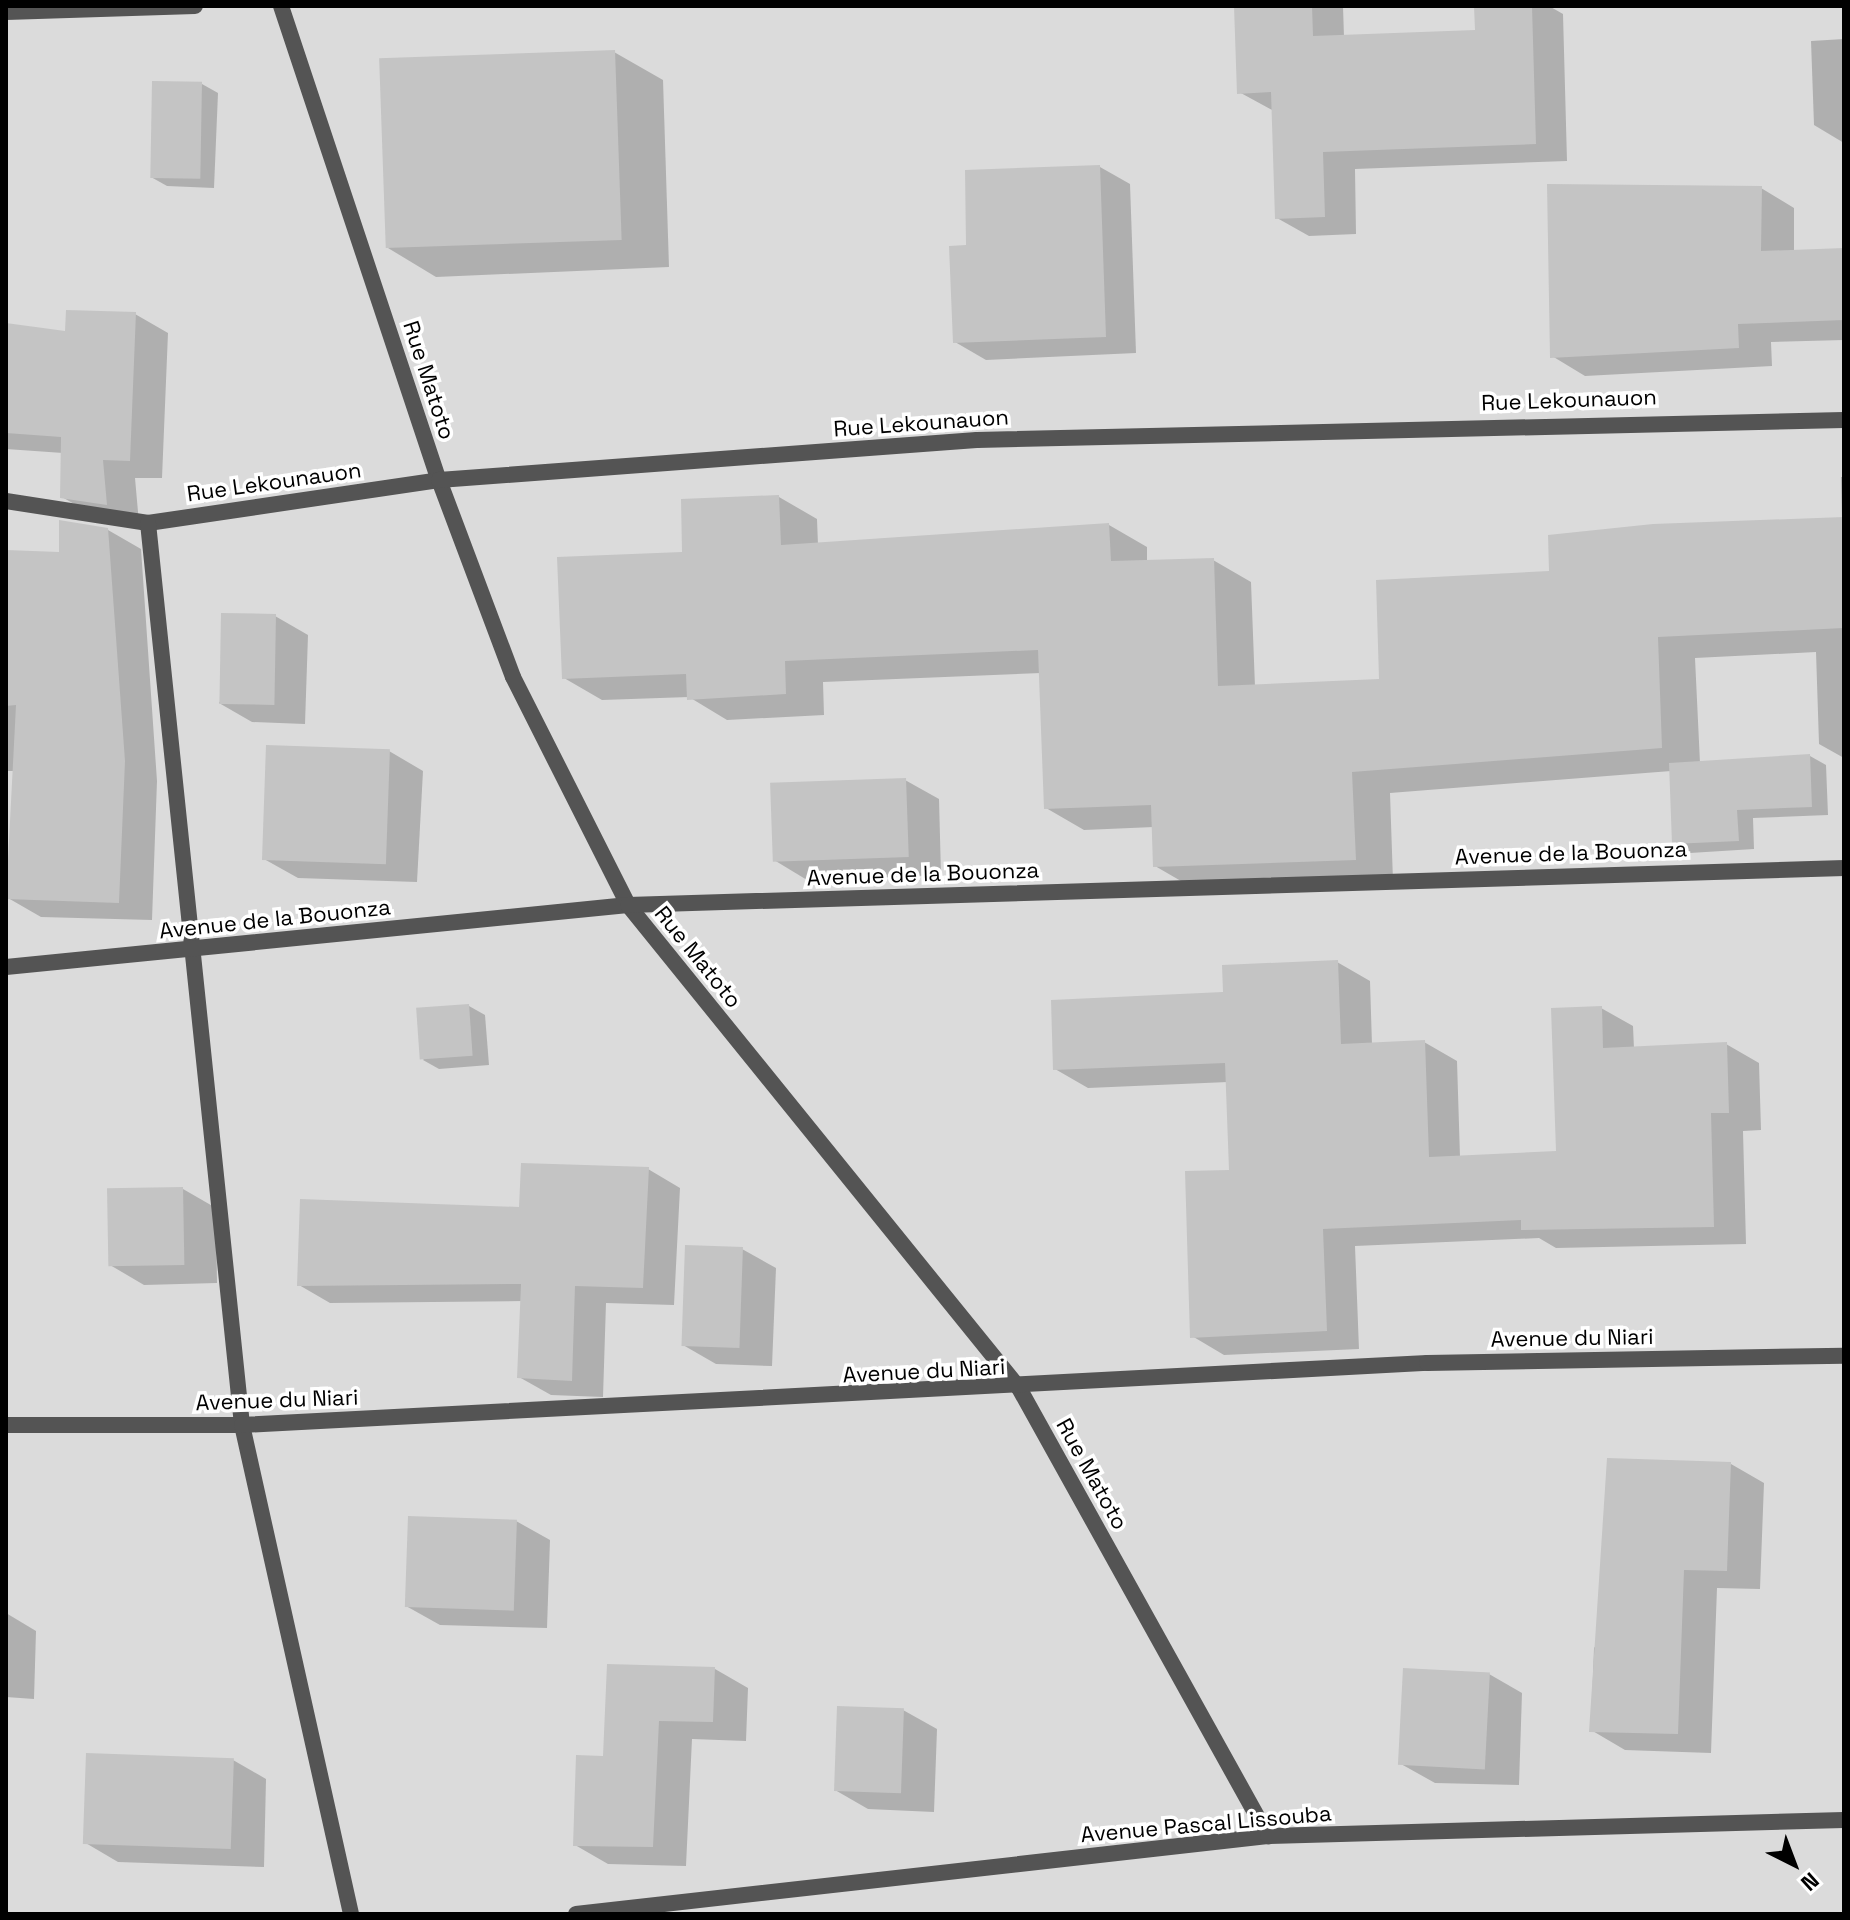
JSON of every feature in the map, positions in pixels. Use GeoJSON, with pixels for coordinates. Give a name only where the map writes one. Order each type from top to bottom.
{"type":"FeatureCollection","features":[{"type":"Feature","properties":{"kind":"street"},"geometry":{"type":"LineString","coordinates":[[6,12],[195,6]]}},
{"type":"Feature","properties":{"kind":"street","name":"Rue Matoto"},"geometry":{"type":"LineString","coordinates":[[281,6],[439,480],[513,677],[628,905],[1019,1388],[1268,1836]]}},
{"type":"Feature","properties":{"kind":"street","name":"Rue Lekounauon"},"geometry":{"type":"LineString","coordinates":[[6,501],[148,523],[439,480],[977,440],[1844,420]]}},
{"type":"Feature","properties":{"kind":"street"},"geometry":{"type":"LineString","coordinates":[[148,523],[187,950],[242,1425],[351,1914]]}},
{"type":"Feature","properties":{"kind":"street","name":"Avenue de la Bouonza"},"geometry":{"type":"LineString","coordinates":[[6,967],[628,905],[1844,868]]}},
{"type":"Feature","properties":{"kind":"street","name":"Avenue du Niari"},"geometry":{"type":"LineString","coordinates":[[6,1425],[242,1425],[1019,1388],[1427,1363],[1844,1356]]}},
{"type":"Feature","properties":{"kind":"street","name":"Avenue Pascal Lissouba"},"geometry":{"type":"LineString","coordinates":[[576,1914],[1268,1836],[1844,1820]]}},
{"type":"Feature","properties":{"kind":"shaded area"},"geometry":{"type":"Polygon","coordinates":[[[6,6],[1844,6],[1844,1914],[6,1914],[6,6]]]}},
{"type":"Feature","properties":{"kind":"building"},"geometry":{"type":"Polygon","coordinates":[[[1234,6],[1312,6],[1313,36],[1475,30],[1474,6],[1532,6],[1536,144],[1323,152],[1325,217],[1275,219],[1271,92],[1237,94],[1234,6]]]}},
{"type":"Feature","properties":{"kind":"building"},"geometry":{"type":"Polygon","coordinates":[[[615,50],[622,240],[386,248],[379,58],[615,50]]]}},
{"type":"Feature","properties":{"kind":"building"},"geometry":{"type":"Polygon","coordinates":[[[152,81],[202,82],[200,179],[150,178],[152,81]]]}},
{"type":"Feature","properties":{"kind":"building"},"geometry":{"type":"Polygon","coordinates":[[[1100,165],[1106,337],[953,343],[949,246],[966,245],[965,170],[1100,165]]]}},
{"type":"Feature","properties":{"kind":"building"},"geometry":{"type":"Polygon","coordinates":[[[1547,184],[1762,186],[1761,251],[1844,248],[1844,320],[1738,324],[1739,348],[1550,358],[1547,184]]]}},
{"type":"Feature","properties":{"kind":"building"},"geometry":{"type":"Polygon","coordinates":[[[66,310],[136,312],[130,461],[103,460],[107,505],[60,498],[61,437],[6,433],[6,323],[65,331],[66,310]]]}},
{"type":"Feature","properties":{"kind":"building"},"geometry":{"type":"Polygon","coordinates":[[[779,495],[781,545],[1109,523],[1111,561],[1214,558],[1218,686],[1379,679],[1376,580],[1549,571],[1548,535],[1653,524],[1844,517],[1844,628],[1658,637],[1662,748],[1352,772],[1356,860],[1153,867],[1151,805],[1044,809],[1038,650],[785,661],[786,694],[687,700],[686,674],[562,679],[557,557],[682,552],[681,499],[779,495]]]}},
{"type":"Feature","properties":{"kind":"building"},"geometry":{"type":"Polygon","coordinates":[[[59,520],[108,528],[125,761],[119,903],[6,899],[16,705],[6,706],[6,550],[59,552],[59,520]]]}},
{"type":"Feature","properties":{"kind":"building"},"geometry":{"type":"Polygon","coordinates":[[[221,613],[276,614],[274,705],[219,704],[221,613]]]}},
{"type":"Feature","properties":{"kind":"building"},"geometry":{"type":"Polygon","coordinates":[[[266,745],[390,749],[386,864],[262,860],[266,745]]]}},
{"type":"Feature","properties":{"kind":"building"},"geometry":{"type":"Polygon","coordinates":[[[1810,754],[1812,807],[1737,810],[1739,841],[1672,844],[1669,763],[1810,754]]]}},
{"type":"Feature","properties":{"kind":"building"},"geometry":{"type":"Polygon","coordinates":[[[906,778],[909,857],[773,862],[770,783],[906,778]]]}},
{"type":"Feature","properties":{"kind":"building"},"geometry":{"type":"Polygon","coordinates":[[[1338,960],[1341,1044],[1425,1040],[1429,1157],[1556,1151],[1551,1008],[1602,1006],[1603,1048],[1727,1042],[1729,1113],[1711,1113],[1714,1227],[1521,1230],[1521,1220],[1323,1229],[1327,1331],[1190,1338],[1185,1171],[1229,1170],[1225,1063],[1053,1070],[1051,1000],[1223,992],[1222,965],[1338,960]]]}},
{"type":"Feature","properties":{"kind":"building"},"geometry":{"type":"Polygon","coordinates":[[[469,1004],[473,1056],[420,1060],[416,1008],[469,1004]]]}},
{"type":"Feature","properties":{"kind":"building"},"geometry":{"type":"Polygon","coordinates":[[[521,1163],[649,1167],[643,1288],[575,1286],[572,1381],[517,1378],[521,1284],[297,1286],[300,1199],[519,1207],[521,1163]]]}},
{"type":"Feature","properties":{"kind":"building"},"geometry":{"type":"Polygon","coordinates":[[[183,1187],[184,1265],[108,1266],[107,1188],[183,1187]]]}},
{"type":"Feature","properties":{"kind":"building"},"geometry":{"type":"Polygon","coordinates":[[[685,1245],[743,1247],[739,1348],[681,1346],[685,1245]]]}},
{"type":"Feature","properties":{"kind":"building"},"geometry":{"type":"Polygon","coordinates":[[[1607,1458],[1731,1462],[1727,1571],[1684,1570],[1678,1734],[1589,1732],[1607,1458]]]}},
{"type":"Feature","properties":{"kind":"building"},"geometry":{"type":"Polygon","coordinates":[[[408,1516],[517,1520],[514,1611],[405,1607],[408,1516]]]}},
{"type":"Feature","properties":{"kind":"building"},"geometry":{"type":"Polygon","coordinates":[[[607,1664],[715,1667],[713,1722],[659,1721],[653,1847],[573,1846],[576,1755],[603,1756],[607,1664]]]}},
{"type":"Feature","properties":{"kind":"building"},"geometry":{"type":"Polygon","coordinates":[[[1403,1668],[1490,1673],[1485,1769],[1398,1765],[1403,1668]]]}},
{"type":"Feature","properties":{"kind":"building"},"geometry":{"type":"Polygon","coordinates":[[[837,1706],[904,1708],[901,1793],[834,1791],[837,1706]]]}},
{"type":"Feature","properties":{"kind":"building"},"geometry":{"type":"Polygon","coordinates":[[[86,1753],[234,1758],[231,1849],[83,1844],[86,1753]]]}}]}
